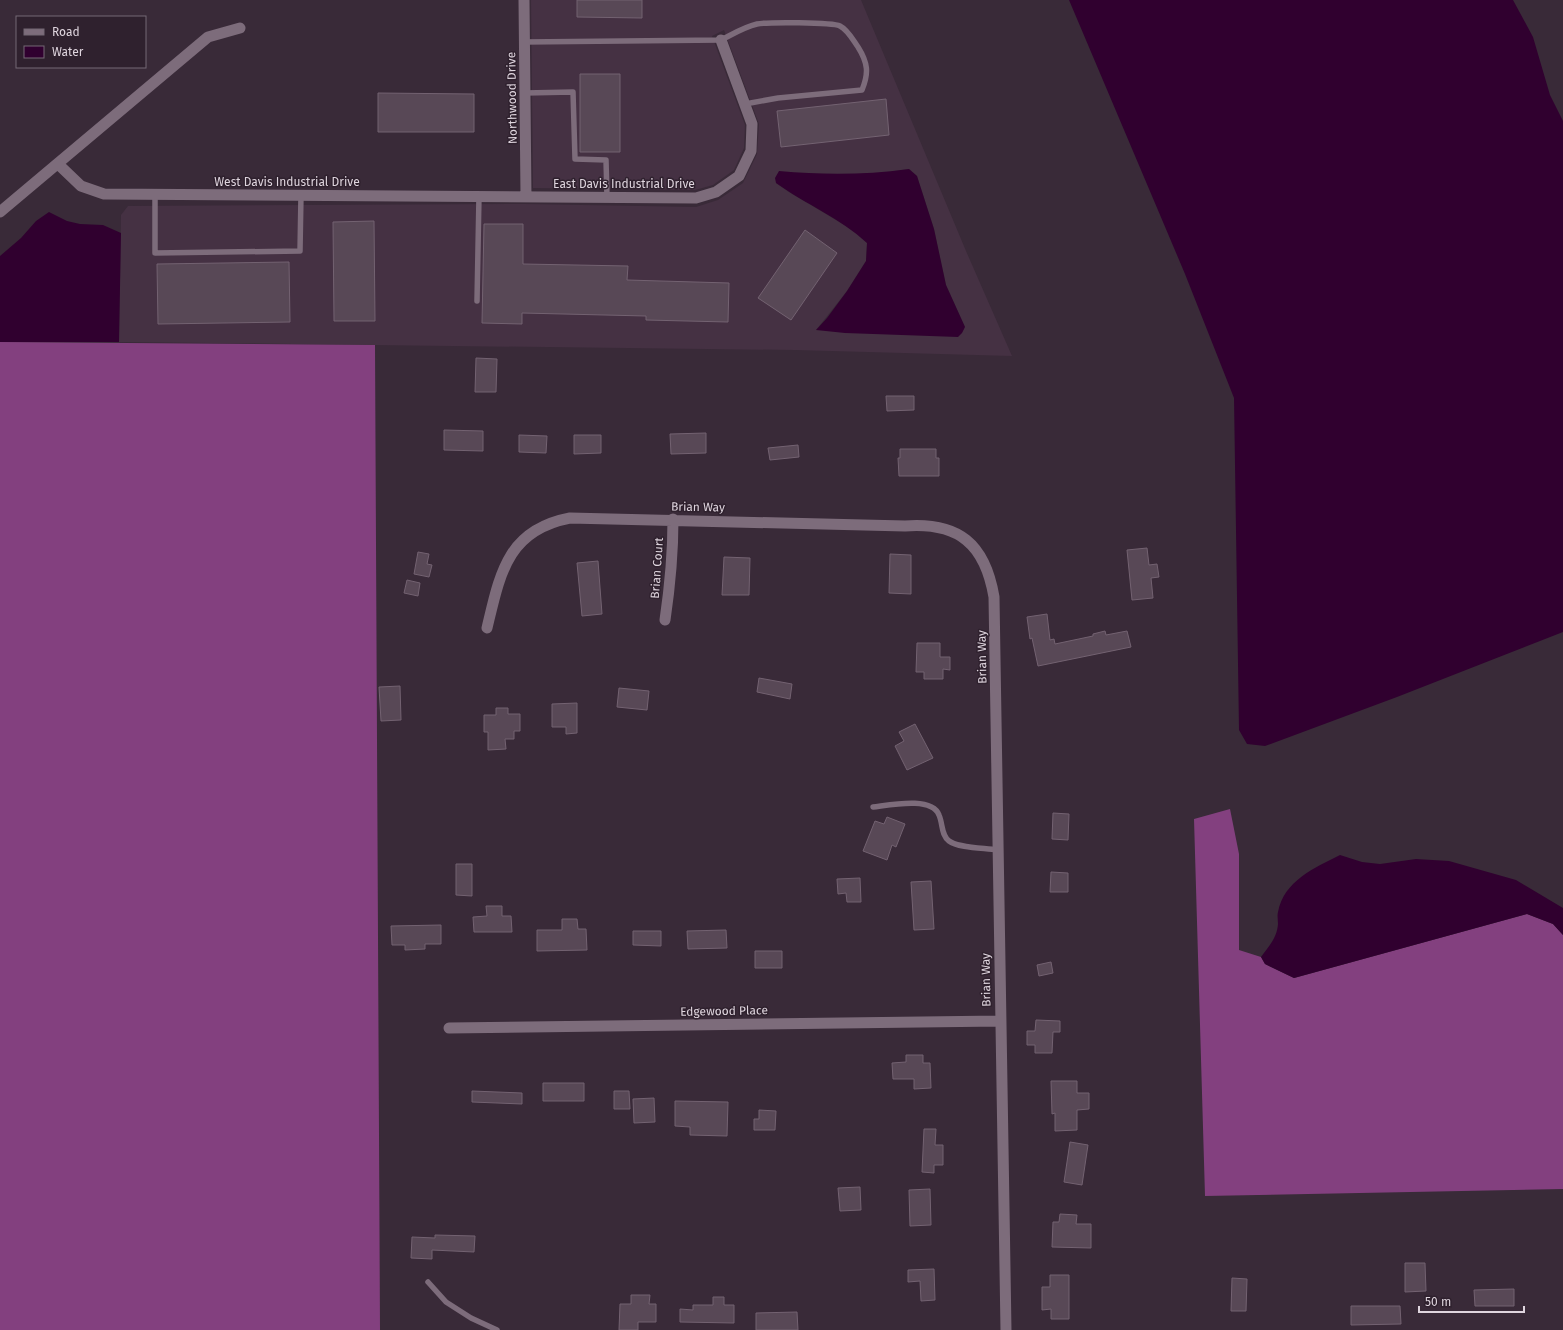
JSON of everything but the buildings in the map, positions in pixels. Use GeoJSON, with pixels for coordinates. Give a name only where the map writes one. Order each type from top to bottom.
{"type":"FeatureCollection","features":[{"type":"Feature","properties":{"kind":"street","name":"Northwood Drive"},"geometry":{"type":"LineString","coordinates":[[524,0],[526,196]]}},
{"type":"Feature","properties":{"kind":"street"},"geometry":{"type":"LineString","coordinates":[[0,212],[208,37],[240,28]]}},
{"type":"Feature","properties":{"kind":"street","name":"East Davis Industrial Drive"},"geometry":{"type":"LineString","coordinates":[[526,196],[696,198],[716,192],[739,176],[751,151],[752,124],[721,40]]}},
{"type":"Feature","properties":{"kind":"street","name":"West Davis Industrial Drive"},"geometry":{"type":"LineString","coordinates":[[58,164],[80,186],[104,194],[526,196]]}},
{"type":"Feature","properties":{"kind":"street","name":"Brian Way"},"geometry":{"type":"LineString","coordinates":[[487,628],[498,583],[507,562],[517,546],[528,535],[540,527],[554,521],[570,518],[673,519],[904,526],[920,525],[934,526],[949,531],[962,537],[974,546],[984,562],[991,579],[994,597],[1006,1330]]}},
{"type":"Feature","properties":{"kind":"street","name":"Brian Court"},"geometry":{"type":"LineString","coordinates":[[665,620],[672,557],[673,519]]}},
{"type":"Feature","properties":{"kind":"street","name":"Edgewood Place"},"geometry":{"type":"LineString","coordinates":[[448,1028],[1000,1021]]}},
{"type":"Feature","properties":{"kind":"lane"},"geometry":{"type":"LineString","coordinates":[[524,42],[721,40],[742,29],[759,24],[828,23],[840,26],[850,34],[865,58],[867,77],[862,90],[778,98],[745,104]]}},
{"type":"Feature","properties":{"kind":"lane"},"geometry":{"type":"LineString","coordinates":[[525,93],[573,92],[575,159],[606,160],[607,197]]}},
{"type":"Feature","properties":{"kind":"lane"},"geometry":{"type":"LineString","coordinates":[[155,194],[155,253],[300,251],[301,195]]}},
{"type":"Feature","properties":{"kind":"lane"},"geometry":{"type":"LineString","coordinates":[[477,301],[479,196]]}},
{"type":"Feature","properties":{"kind":"lane"},"geometry":{"type":"LineString","coordinates":[[873,807],[916,803],[930,805],[937,811],[944,835],[948,841],[960,845],[997,850]]}},
{"type":"Feature","properties":{"kind":"lane"},"geometry":{"type":"LineString","coordinates":[[428,1282],[446,1302],[471,1318],[497,1330]]}},
{"type":"Feature","properties":{"kind":"shaded area"},"geometry":{"type":"Polygon","coordinates":[[[531,0],[861,0],[966,251],[1012,356],[795,350],[119,342],[121,215],[128,206],[526,204],[696,207],[718,200],[743,183],[757,154],[759,124],[724,30],[712,36],[745,125],[744,148],[734,170],[713,185],[695,190],[533,188],[531,0]],[[909,169],[875,174],[809,174],[776,183],[853,230],[867,243],[866,261],[847,291],[816,330],[965,327],[946,285],[934,229],[917,176],[909,169]]]}},
{"type":"Feature","properties":{"kind":"shaded area"},"geometry":{"type":"Polygon","coordinates":[[[0,342],[375,345],[380,1330],[0,1330],[0,342]]]}},
{"type":"Feature","properties":{"kind":"shaded area"},"geometry":{"type":"Polygon","coordinates":[[[1230,809],[1239,854],[1239,950],[1261,957],[1265,964],[1294,978],[1527,914],[1553,924],[1563,935],[1563,1189],[1205,1196],[1194,819],[1230,809]]]}},
{"type":"Feature","properties":{"kind":"water"},"geometry":{"type":"Polygon","coordinates":[[[1069,0],[1513,0],[1533,37],[1550,95],[1563,121],[1563,632],[1397,697],[1265,746],[1247,744],[1239,730],[1234,398],[1185,274],[1069,0]]]}},
{"type":"Feature","properties":{"kind":"water"},"geometry":{"type":"Polygon","coordinates":[[[909,169],[917,176],[934,229],[946,285],[965,327],[962,333],[958,337],[845,333],[816,330],[847,291],[866,261],[867,243],[845,226],[776,183],[775,178],[779,171],[844,174],[909,169]]]}},
{"type":"Feature","properties":{"kind":"water"},"geometry":{"type":"Polygon","coordinates":[[[49,212],[67,221],[80,224],[103,225],[121,233],[119,342],[0,342],[0,256],[21,238],[36,221],[49,212]]]}},
{"type":"Feature","properties":{"kind":"water"},"geometry":{"type":"Polygon","coordinates":[[[1340,855],[1362,862],[1380,864],[1416,859],[1449,861],[1516,880],[1563,908],[1563,935],[1553,924],[1527,914],[1294,978],[1265,964],[1261,957],[1276,934],[1278,912],[1281,901],[1287,892],[1293,884],[1302,877],[1320,865],[1340,855]]]}}]}
